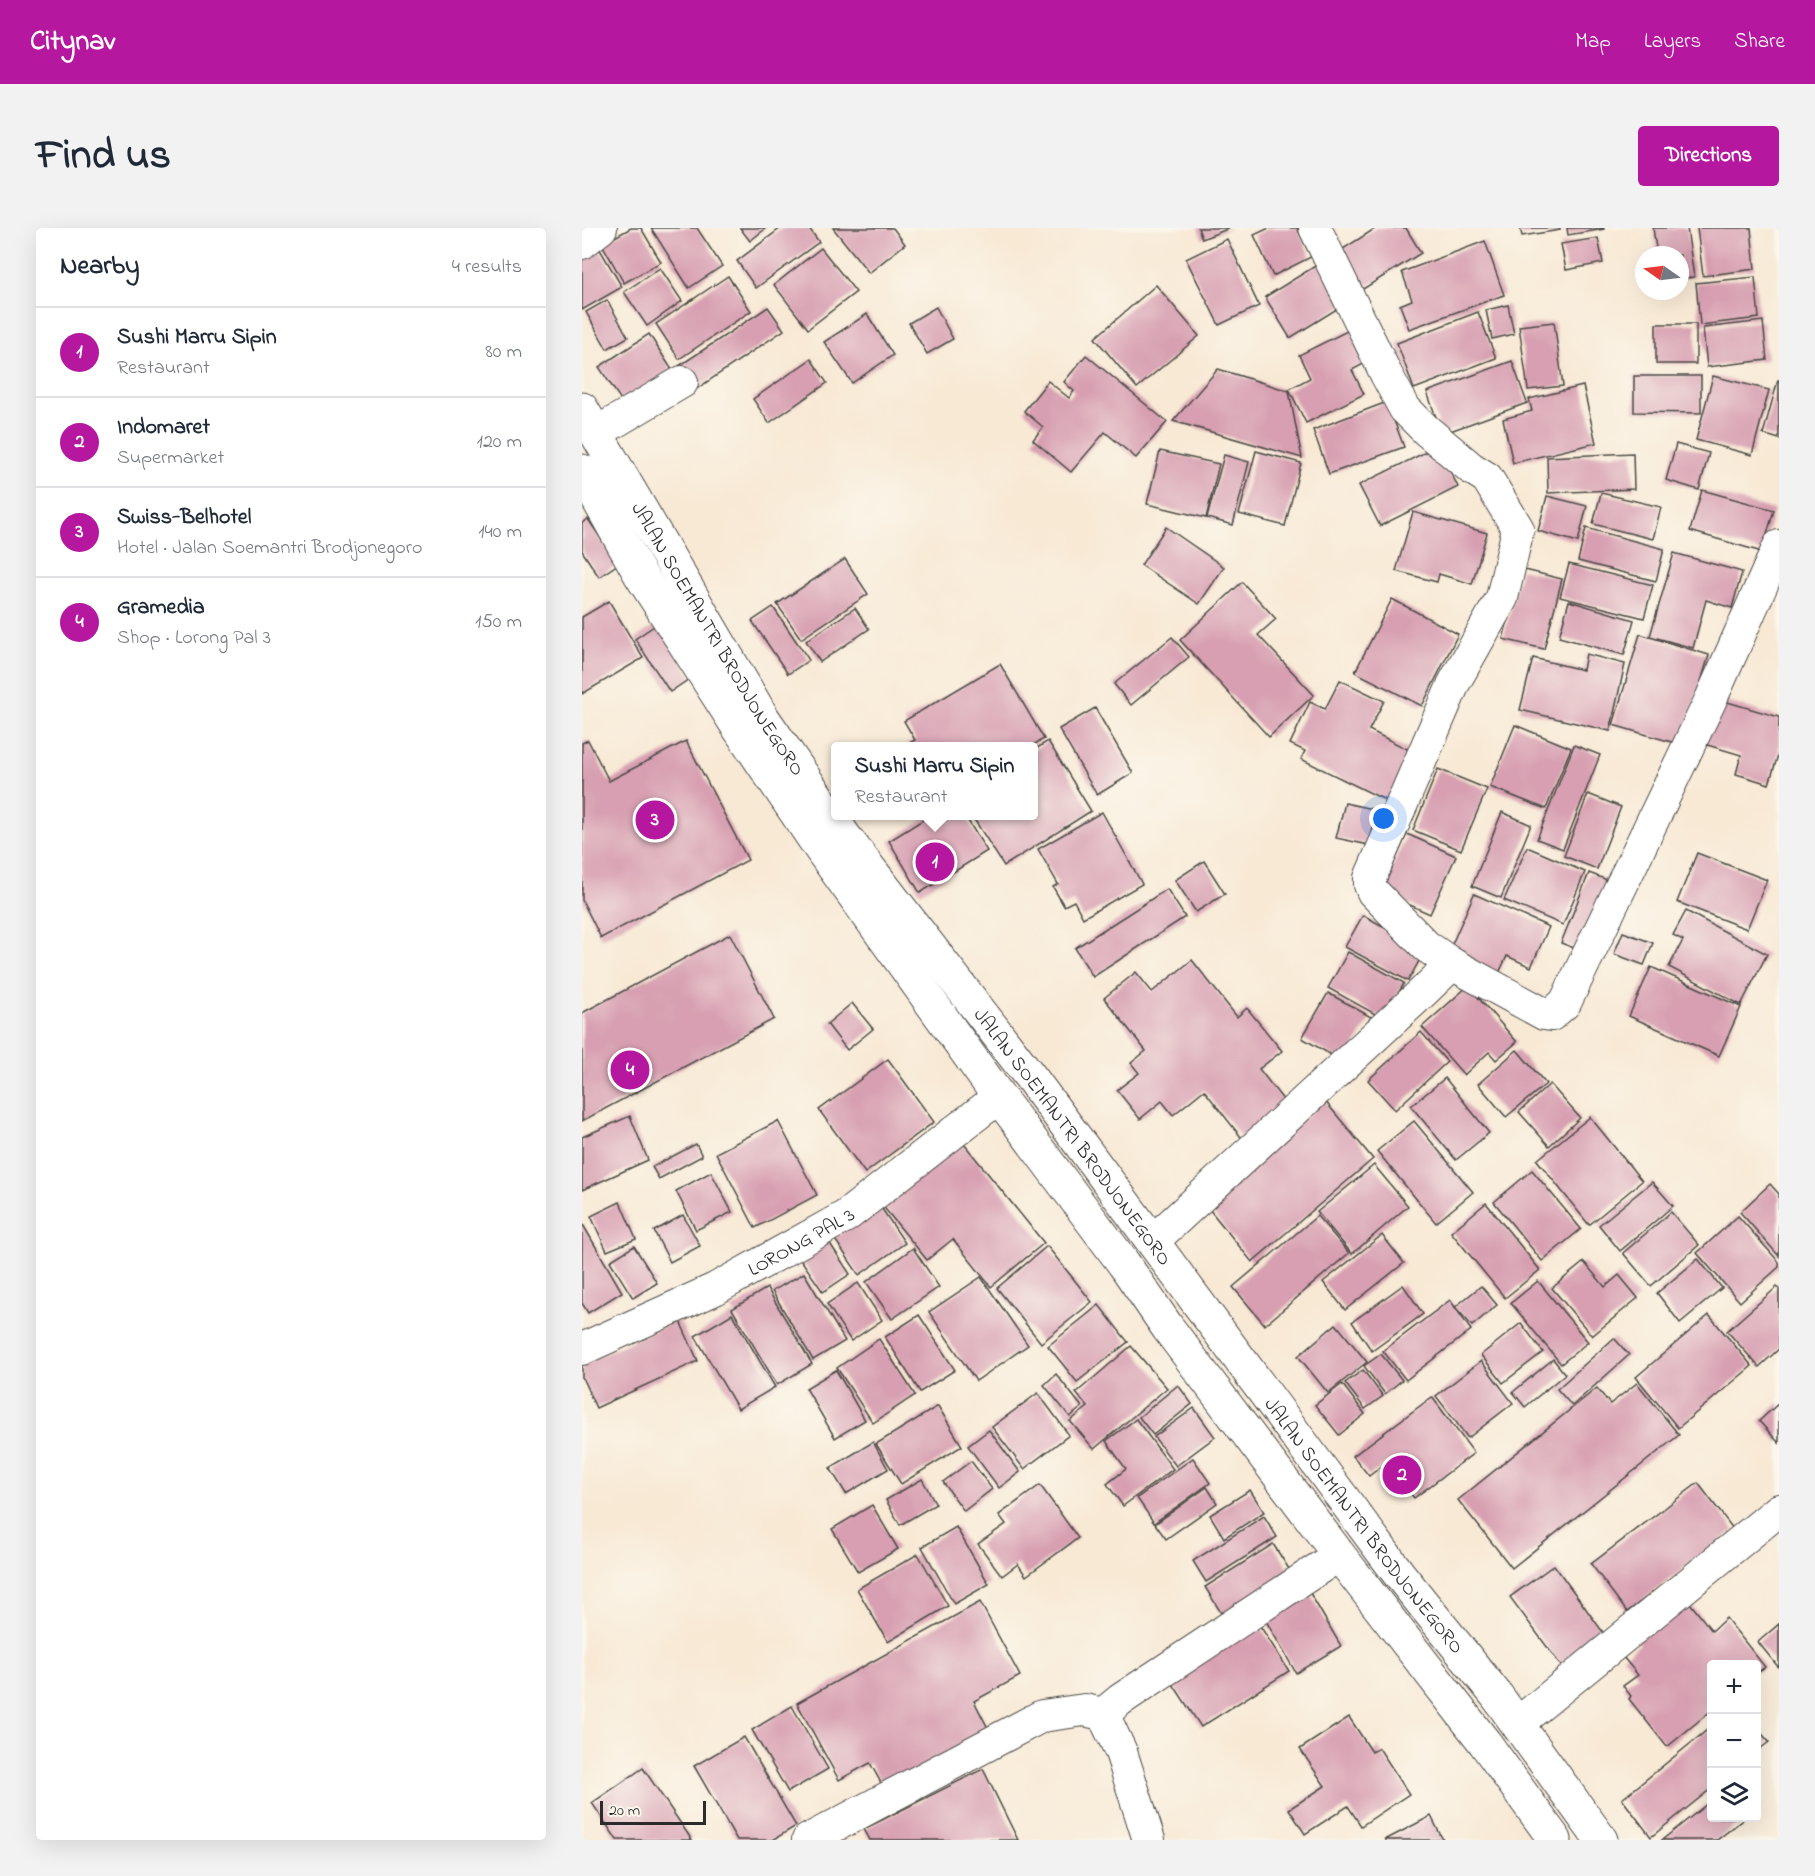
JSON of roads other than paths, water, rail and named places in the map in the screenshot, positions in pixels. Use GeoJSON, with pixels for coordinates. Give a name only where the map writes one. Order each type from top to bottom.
{"type":"FeatureCollection","features":[{"type":"Feature","properties":{"kind":"main road","name":"JALAN SOEMANTRI BRODJONEGORO"},"geometry":{"type":"LineString","coordinates":[[589,421],[763,718],[831,817]]}},
{"type":"Feature","properties":{"kind":"main road","name":"JALAN SOEMANTRI BRODJONEGORO"},"geometry":{"type":"LineString","coordinates":[[582,471],[640,574],[740,730],[822,851],[999,1097],[1124,1264],[1168,1328],[1339,1555],[1485,1743],[1555,1840]]}},
{"type":"Feature","properties":{"kind":"main road","name":"JALAN SOEMANTRI BRODJONEGORO"},"geometry":{"type":"LineString","coordinates":[[833,820],[1032,1079],[1399,1574],[1517,1724],[1601,1840]]}},
{"type":"Feature","properties":{"kind":"main road"},"geometry":{"type":"LineString","coordinates":[[1168,1328],[1202,1306]]}},
{"type":"Feature","properties":{"kind":"street"},"geometry":{"type":"LineString","coordinates":[[582,243],[601,228]]}},
{"type":"Feature","properties":{"kind":"street"},"geometry":{"type":"LineString","coordinates":[[1315,228],[1405,409],[1471,468],[1487,478],[1518,529],[1502,598],[1454,683],[1370,878],[1372,892],[1426,946],[1452,964],[1544,1014],[1551,1016],[1558,1010],[1570,992],[1764,616],[1779,546]]}},
{"type":"Feature","properties":{"kind":"street"},"geometry":{"type":"LineString","coordinates":[[589,421],[682,382]]}},
{"type":"Feature","properties":{"kind":"street"},"geometry":{"type":"LineString","coordinates":[[1153,1241],[1452,964]]}},
{"type":"Feature","properties":{"kind":"street","name":"LORONG PAL 3"},"geometry":{"type":"LineString","coordinates":[[582,1349],[715,1289],[846,1216],[999,1097]]}},
{"type":"Feature","properties":{"kind":"street"},"geometry":{"type":"LineString","coordinates":[[1517,1724],[1779,1510]]}},
{"type":"Feature","properties":{"kind":"street"},"geometry":{"type":"LineString","coordinates":[[808,1840],[1042,1716],[1084,1710],[1103,1714],[1339,1555]]}},
{"type":"Feature","properties":{"kind":"street"},"geometry":{"type":"LineString","coordinates":[[1103,1714],[1121,1752],[1149,1840]]}},
{"type":"Feature","properties":{"kind":"place","name":"Swiss-Belhotel"},"geometry":{"type":"Point","coordinates":[655,820]}},
{"type":"Feature","properties":{"kind":"place","name":"Sushi Marru Sipin"},"geometry":{"type":"Point","coordinates":[935,862]}},
{"type":"Feature","properties":{"kind":"place","name":"Gramedia"},"geometry":{"type":"Point","coordinates":[630,1070]}},
{"type":"Feature","properties":{"kind":"place","name":"Indomaret"},"geometry":{"type":"Point","coordinates":[1402,1475]}}]}
